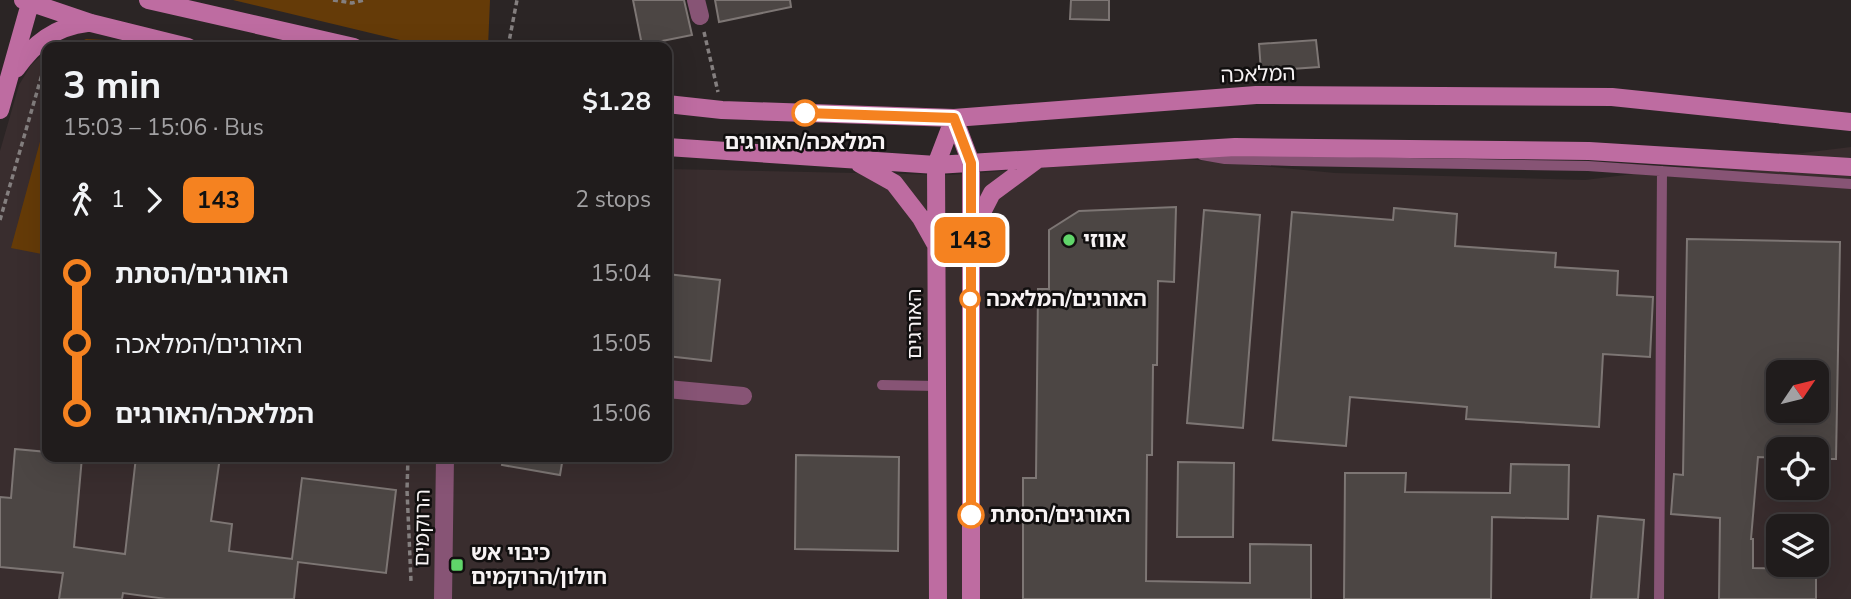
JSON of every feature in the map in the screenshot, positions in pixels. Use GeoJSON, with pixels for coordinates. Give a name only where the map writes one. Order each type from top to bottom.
{"type":"FeatureCollection","features":[{"type":"Feature","properties":{"kind":"main road"},"geometry":{"type":"LineString","coordinates":[[148,0],[332,42]]}},
{"type":"Feature","properties":{"kind":"main road"},"geometry":{"type":"LineString","coordinates":[[0,110],[28,1],[91,23],[168,42]]}},
{"type":"Feature","properties":{"kind":"main road"},"geometry":{"type":"LineString","coordinates":[[8,80],[30,50],[44,39],[75,24],[91,23]]}},
{"type":"Feature","properties":{"kind":"main road","name":"המלאכה"},"geometry":{"type":"LineString","coordinates":[[672,105],[722,110],[954,118],[1256,95],[1612,97],[1851,122]]}},
{"type":"Feature","properties":{"kind":"main road"},"geometry":{"type":"LineString","coordinates":[[954,118],[971,163],[971,599]]}},
{"type":"Feature","properties":{"kind":"main road","name":"האורגים"},"geometry":{"type":"LineString","coordinates":[[934,595],[936,165],[954,118]]}},
{"type":"Feature","properties":{"kind":"main road"},"geometry":{"type":"LineString","coordinates":[[672,147],[936,165],[1235,147],[1576,150],[1851,167]]}},
{"type":"Feature","properties":{"kind":"main road"},"geometry":{"type":"LineString","coordinates":[[970,235],[992,193],[1038,159]]}},
{"type":"Feature","properties":{"kind":"main road"},"geometry":{"type":"LineString","coordinates":[[853,161],[894,183],[921,218],[937,246]]}},
{"type":"Feature","properties":{"kind":"street"},"geometry":{"type":"LineString","coordinates":[[672,389],[743,396]]}},
{"type":"Feature","properties":{"kind":"street","name":"הרוקמים"},"geometry":{"type":"LineString","coordinates":[[443,599],[446,462]]}},
{"type":"Feature","properties":{"kind":"lane"},"geometry":{"type":"LineString","coordinates":[[1182,151],[1225,159],[1588,166],[1851,184]]}},
{"type":"Feature","properties":{"kind":"lane"},"geometry":{"type":"LineString","coordinates":[[1680,172],[1701,158]]}},
{"type":"Feature","properties":{"kind":"lane"},"geometry":{"type":"LineString","coordinates":[[1659,599],[1662,171]]}},
{"type":"Feature","properties":{"kind":"lane"},"geometry":{"type":"LineString","coordinates":[[882,385],[937,386]]}},
{"type":"Feature","properties":{"kind":"path"},"geometry":{"type":"LineString","coordinates":[[333,0],[352,3],[365,0]]}},
{"type":"Feature","properties":{"kind":"path"},"geometry":{"type":"LineString","coordinates":[[509,42],[517,0]]}},
{"type":"Feature","properties":{"kind":"path"},"geometry":{"type":"LineString","coordinates":[[698,8],[722,110]]}},
{"type":"Feature","properties":{"kind":"path"},"geometry":{"type":"LineString","coordinates":[[0,220],[42,76]]}},
{"type":"Feature","properties":{"kind":"path"},"geometry":{"type":"LineString","coordinates":[[408,462],[411,581]]}},
{"type":"Feature","properties":{"kind":"shaded area"},"geometry":{"type":"Polygon","coordinates":[[[233,0],[490,0],[488,42],[408,42],[233,0]]]}},
{"type":"Feature","properties":{"kind":"shaded area"},"geometry":{"type":"Polygon","coordinates":[[[86,39],[114,42],[80,42],[86,39]]]}},
{"type":"Feature","properties":{"kind":"shaded area"},"geometry":{"type":"Polygon","coordinates":[[[42,55],[42,462],[672,462],[672,169],[950,175],[1176,158],[1335,173],[1585,180],[1851,147],[1851,599],[0,599],[0,151],[19,85],[31,65],[42,55]]]}},
{"type":"Feature","properties":{"kind":"shaded area"},"geometry":{"type":"Polygon","coordinates":[[[42,134],[42,254],[11,248],[42,134]]]}},
{"type":"Feature","properties":{"kind":"building"},"geometry":{"type":"Polygon","coordinates":[[[633,0],[684,0],[692,35],[657,42],[641,42],[633,0]]]}},
{"type":"Feature","properties":{"kind":"building"},"geometry":{"type":"Polygon","coordinates":[[[715,0],[790,0],[791,7],[719,22],[715,0]]]}},
{"type":"Feature","properties":{"kind":"building"},"geometry":{"type":"Polygon","coordinates":[[[1071,0],[1109,0],[1109,20],[1070,19],[1071,0]]]}},
{"type":"Feature","properties":{"kind":"building"},"geometry":{"type":"Polygon","coordinates":[[[1316,40],[1319,67],[1261,71],[1259,44],[1316,40]]]}},
{"type":"Feature","properties":{"kind":"building"},"geometry":{"type":"Polygon","coordinates":[[[1176,207],[1174,282],[1158,281],[1157,365],[1153,365],[1152,455],[1147,455],[1146,581],[1250,583],[1250,544],[1311,545],[1311,599],[1023,599],[1023,478],[1036,478],[1038,289],[1049,289],[1049,230],[1079,211],[1176,207]]]}},
{"type":"Feature","properties":{"kind":"building"},"geometry":{"type":"Polygon","coordinates":[[[1394,208],[1457,214],[1455,246],[1556,253],[1555,267],[1618,271],[1617,295],[1653,297],[1650,357],[1603,354],[1599,427],[1466,419],[1467,407],[1350,397],[1346,446],[1273,440],[1292,212],[1393,220],[1394,208]]]}},
{"type":"Feature","properties":{"kind":"building"},"geometry":{"type":"Polygon","coordinates":[[[1204,210],[1260,215],[1243,428],[1187,423],[1204,210]]]}},
{"type":"Feature","properties":{"kind":"building"},"geometry":{"type":"Polygon","coordinates":[[[1687,239],[1840,242],[1836,459],[1829,459],[1829,437],[1766,437],[1766,457],[1758,457],[1751,539],[1753,568],[1766,568],[1766,577],[1816,577],[1816,599],[1719,599],[1720,518],[1671,514],[1674,474],[1683,475],[1687,239]]]}},
{"type":"Feature","properties":{"kind":"building"},"geometry":{"type":"Polygon","coordinates":[[[672,275],[720,280],[711,361],[672,357],[672,275]]]}},
{"type":"Feature","properties":{"kind":"building"},"geometry":{"type":"Polygon","coordinates":[[[15,449],[42,452],[42,462],[82,462],[74,547],[125,554],[135,462],[219,462],[211,521],[232,524],[229,551],[292,559],[302,478],[396,490],[386,573],[298,562],[294,599],[166,599],[123,593],[122,599],[59,599],[63,573],[0,567],[0,497],[11,498],[15,449]]]}},
{"type":"Feature","properties":{"kind":"building"},"geometry":{"type":"Polygon","coordinates":[[[796,455],[899,457],[898,551],[795,549],[796,455]]]}},
{"type":"Feature","properties":{"kind":"building"},"geometry":{"type":"Polygon","coordinates":[[[502,462],[562,462],[560,475],[502,465],[502,462]]]}},
{"type":"Feature","properties":{"kind":"building"},"geometry":{"type":"Polygon","coordinates":[[[1178,462],[1234,463],[1233,537],[1177,537],[1178,462]]]}},
{"type":"Feature","properties":{"kind":"building"},"geometry":{"type":"Polygon","coordinates":[[[1511,464],[1569,465],[1568,519],[1492,517],[1491,599],[1344,599],[1345,473],[1406,473],[1405,492],[1510,493],[1511,464]]]}},
{"type":"Feature","properties":{"kind":"building"},"geometry":{"type":"Polygon","coordinates":[[[1598,516],[1644,520],[1638,599],[1591,599],[1598,516]]]}},
{"type":"Feature","properties":{"kind":"bus line","name":"143"},"geometry":{"type":"LineString","coordinates":[[805,113],[954,118],[971,163],[971,515]]}},
{"type":"Feature","properties":{"kind":"place","name":"המלאכה/האורגים"},"geometry":{"type":"Point","coordinates":[805,113]}},
{"type":"Feature","properties":{"kind":"place","name":"אווזי"},"geometry":{"type":"Point","coordinates":[1069,240]}},
{"type":"Feature","properties":{"kind":"place","name":"האורגים/המלאכה"},"geometry":{"type":"Point","coordinates":[970,299]}},
{"type":"Feature","properties":{"kind":"place","name":"האורגים/הסתת"},"geometry":{"type":"Point","coordinates":[971,515]}},
{"type":"Feature","properties":{"kind":"place","name":"כיבוי אש חולון/הרוקמים"},"geometry":{"type":"Point","coordinates":[457,565]}}]}
